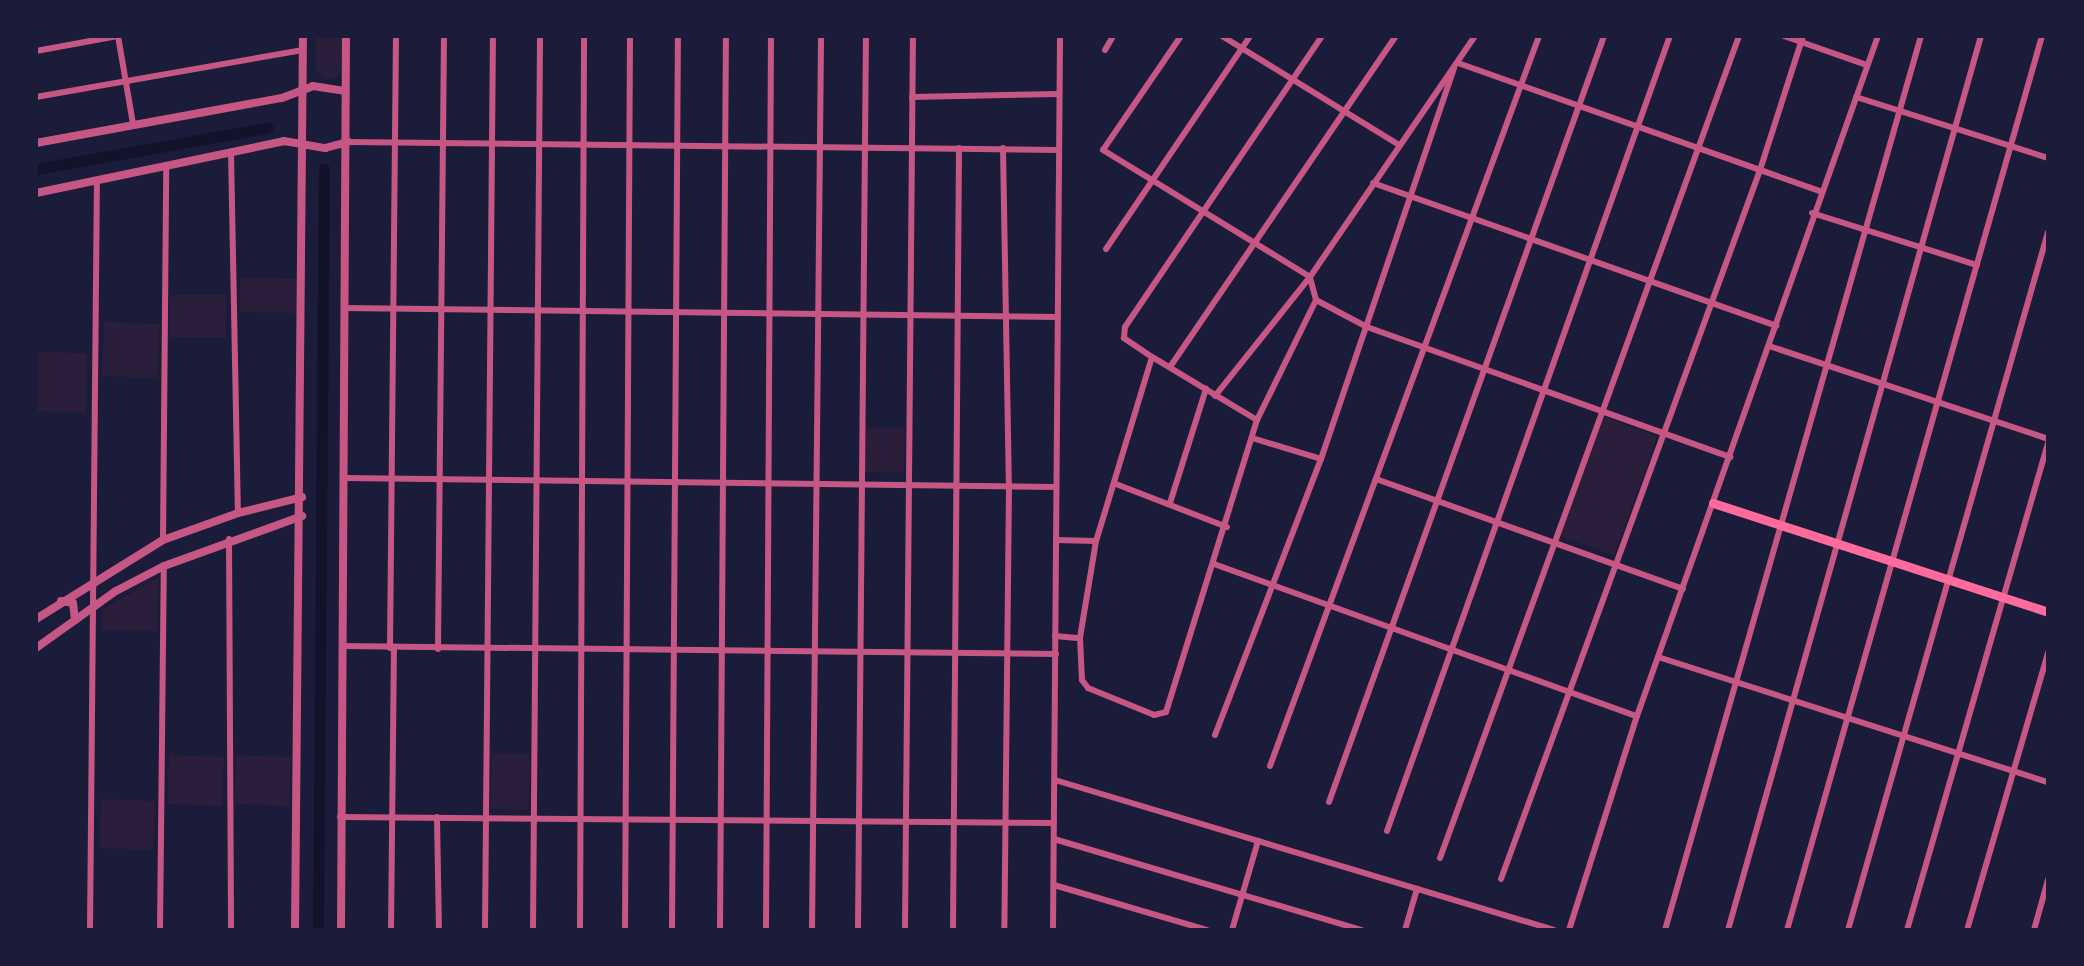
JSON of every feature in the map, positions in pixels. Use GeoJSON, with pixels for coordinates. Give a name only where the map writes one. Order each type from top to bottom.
{"type":"FeatureCollection","features":[{"type":"Feature","properties":{"kind":"main road"},"geometry":{"type":"LineString","coordinates":[[1713,503],[2048,612]]}},
{"type":"Feature","properties":{"kind":"street"},"geometry":{"type":"LineString","coordinates":[[36,51],[118,36],[133,124]]}},
{"type":"Feature","properties":{"kind":"street"},"geometry":{"type":"LineString","coordinates":[[295,930],[302,516],[303,36]]}},
{"type":"Feature","properties":{"kind":"street"},"geometry":{"type":"LineString","coordinates":[[341,930],[344,308],[348,142],[346,36]]}},
{"type":"Feature","properties":{"kind":"street"},"geometry":{"type":"LineString","coordinates":[[391,930],[391,478],[396,36]]}},
{"type":"Feature","properties":{"kind":"street"},"geometry":{"type":"LineString","coordinates":[[438,649],[444,36]]}},
{"type":"Feature","properties":{"kind":"street"},"geometry":{"type":"LineString","coordinates":[[485,930],[486,482],[493,36]]}},
{"type":"Feature","properties":{"kind":"street"},"geometry":{"type":"LineString","coordinates":[[533,930],[534,482],[540,36]]}},
{"type":"Feature","properties":{"kind":"street"},"geometry":{"type":"LineString","coordinates":[[580,930],[578,648],[584,36]]}},
{"type":"Feature","properties":{"kind":"street"},"geometry":{"type":"LineString","coordinates":[[625,930],[624,648],[630,36]]}},
{"type":"Feature","properties":{"kind":"street"},"geometry":{"type":"LineString","coordinates":[[672,930],[678,36]]}},
{"type":"Feature","properties":{"kind":"street"},"geometry":{"type":"LineString","coordinates":[[720,930],[719,649],[726,36]]}},
{"type":"Feature","properties":{"kind":"street"},"geometry":{"type":"LineString","coordinates":[[766,930],[765,820],[770,651],[767,484],[771,36]]}},
{"type":"Feature","properties":{"kind":"street"},"geometry":{"type":"LineString","coordinates":[[812,930],[821,36]]}},
{"type":"Feature","properties":{"kind":"street"},"geometry":{"type":"LineString","coordinates":[[858,930],[862,651],[862,148],[866,36]]}},
{"type":"Feature","properties":{"kind":"street"},"geometry":{"type":"LineString","coordinates":[[905,930],[908,148],[913,36]]}},
{"type":"Feature","properties":{"kind":"street"},"geometry":{"type":"LineString","coordinates":[[1053,930],[1060,36]]}},
{"type":"Feature","properties":{"kind":"street"},"geometry":{"type":"LineString","coordinates":[[1105,50],[1113,36]]}},
{"type":"Feature","properties":{"kind":"street"},"geometry":{"type":"LineString","coordinates":[[1152,357],[1116,484],[1096,541],[1080,638],[1084,686],[1154,715],[1166,712],[1227,527],[1257,420],[1316,300],[1310,277],[1103,150],[1181,36]]}},
{"type":"Feature","properties":{"kind":"street"},"geometry":{"type":"LineString","coordinates":[[1222,36],[1399,145]]}},
{"type":"Feature","properties":{"kind":"street"},"geometry":{"type":"LineString","coordinates":[[1106,249],[1250,36]]}},
{"type":"Feature","properties":{"kind":"street"},"geometry":{"type":"LineString","coordinates":[[1257,420],[1124,338],[1125,327],[1322,36]]}},
{"type":"Feature","properties":{"kind":"street"},"geometry":{"type":"LineString","coordinates":[[1170,367],[1396,36]]}},
{"type":"Feature","properties":{"kind":"street"},"geometry":{"type":"LineString","coordinates":[[1215,396],[1310,277],[1475,36]]}},
{"type":"Feature","properties":{"kind":"street"},"geometry":{"type":"LineString","coordinates":[[1270,766],[1539,36]]}},
{"type":"Feature","properties":{"kind":"street"},"geometry":{"type":"LineString","coordinates":[[1329,802],[1604,36]]}},
{"type":"Feature","properties":{"kind":"street"},"geometry":{"type":"LineString","coordinates":[[1387,831],[1641,128],[1670,36]]}},
{"type":"Feature","properties":{"kind":"street"},"geometry":{"type":"LineString","coordinates":[[1440,858],[1600,410],[1739,36]]}},
{"type":"Feature","properties":{"kind":"street"},"geometry":{"type":"LineString","coordinates":[[1784,36],[1802,39],[1867,65]]}},
{"type":"Feature","properties":{"kind":"street"},"geometry":{"type":"LineString","coordinates":[[1569,930],[1637,716],[1776,326],[1812,213],[1878,36]]}},
{"type":"Feature","properties":{"kind":"street"},"geometry":{"type":"LineString","coordinates":[[1665,930],[1827,366],[1862,228],[1901,113],[1921,36]]}},
{"type":"Feature","properties":{"kind":"street"},"geometry":{"type":"LineString","coordinates":[[1728,930],[1835,543],[1981,36]]}},
{"type":"Feature","properties":{"kind":"street"},"geometry":{"type":"LineString","coordinates":[[1787,930],[2042,36]]}},
{"type":"Feature","properties":{"kind":"street"},"geometry":{"type":"LineString","coordinates":[[1501,879],[1760,170],[1802,39]]}},
{"type":"Feature","properties":{"kind":"street"},"geometry":{"type":"LineString","coordinates":[[36,97],[303,50]]}},
{"type":"Feature","properties":{"kind":"street"},"geometry":{"type":"LineString","coordinates":[[1456,66],[1820,191]]}},
{"type":"Feature","properties":{"kind":"street"},"geometry":{"type":"LineString","coordinates":[[1215,735],[1321,459],[1456,66]]}},
{"type":"Feature","properties":{"kind":"street"},"geometry":{"type":"LineString","coordinates":[[36,143],[282,98],[324,84],[346,91]]}},
{"type":"Feature","properties":{"kind":"street"},"geometry":{"type":"LineString","coordinates":[[912,97],[1059,94]]}},
{"type":"Feature","properties":{"kind":"street"},"geometry":{"type":"LineString","coordinates":[[1856,97],[1954,131],[2048,158]]}},
{"type":"Feature","properties":{"kind":"street"},"geometry":{"type":"LineString","coordinates":[[36,193],[231,152],[302,142],[325,148],[348,142],[443,146],[1059,150]]}},
{"type":"Feature","properties":{"kind":"street"},"geometry":{"type":"LineString","coordinates":[[953,930],[959,148]]}},
{"type":"Feature","properties":{"kind":"street"},"geometry":{"type":"LineString","coordinates":[[1003,148],[1009,487],[1004,655],[1004,930]]}},
{"type":"Feature","properties":{"kind":"street"},"geometry":{"type":"LineString","coordinates":[[231,152],[238,513]]}},
{"type":"Feature","properties":{"kind":"street"},"geometry":{"type":"LineString","coordinates":[[163,540],[166,165]]}},
{"type":"Feature","properties":{"kind":"street"},"geometry":{"type":"LineString","coordinates":[[90,930],[97,180]]}},
{"type":"Feature","properties":{"kind":"street"},"geometry":{"type":"LineString","coordinates":[[1373,183],[1776,326]]}},
{"type":"Feature","properties":{"kind":"street"},"geometry":{"type":"LineString","coordinates":[[1812,213],[1977,265]]}},
{"type":"Feature","properties":{"kind":"street"},"geometry":{"type":"LineString","coordinates":[[1848,930],[2048,232]]}},
{"type":"Feature","properties":{"kind":"street"},"geometry":{"type":"LineString","coordinates":[[1316,300],[1367,327],[1730,457]]}},
{"type":"Feature","properties":{"kind":"street"},"geometry":{"type":"LineString","coordinates":[[344,308],[1058,317]]}},
{"type":"Feature","properties":{"kind":"street"},"geometry":{"type":"LineString","coordinates":[[1769,346],[2048,441],[1907,930]]}},
{"type":"Feature","properties":{"kind":"street"},"geometry":{"type":"LineString","coordinates":[[1170,503],[1206,389]]}},
{"type":"Feature","properties":{"kind":"street"},"geometry":{"type":"LineString","coordinates":[[1252,438],[1321,459]]}},
{"type":"Feature","properties":{"kind":"street"},"geometry":{"type":"LineString","coordinates":[[344,478],[1056,487]]}},
{"type":"Feature","properties":{"kind":"street"},"geometry":{"type":"LineString","coordinates":[[1376,479],[1683,589]]}},
{"type":"Feature","properties":{"kind":"street"},"geometry":{"type":"LineString","coordinates":[[1116,484],[1227,527]]}},
{"type":"Feature","properties":{"kind":"street"},"geometry":{"type":"LineString","coordinates":[[36,619],[58,602],[163,540],[238,513],[302,497]]}},
{"type":"Feature","properties":{"kind":"street"},"geometry":{"type":"LineString","coordinates":[[36,648],[116,591],[164,566],[229,539],[302,516]]}},
{"type":"Feature","properties":{"kind":"street"},"geometry":{"type":"LineString","coordinates":[[229,539],[231,930]]}},
{"type":"Feature","properties":{"kind":"street"},"geometry":{"type":"LineString","coordinates":[[1056,540],[1096,541]]}},
{"type":"Feature","properties":{"kind":"street"},"geometry":{"type":"LineString","coordinates":[[1214,564],[1637,716]]}},
{"type":"Feature","properties":{"kind":"street"},"geometry":{"type":"LineString","coordinates":[[160,930],[164,566]]}},
{"type":"Feature","properties":{"kind":"street"},"geometry":{"type":"LineString","coordinates":[[105,574],[104,586],[116,591]]}},
{"type":"Feature","properties":{"kind":"street"},"geometry":{"type":"LineString","coordinates":[[58,602],[73,603],[75,621]]}},
{"type":"Feature","properties":{"kind":"street"},"geometry":{"type":"LineString","coordinates":[[1055,636],[1080,638]]}},
{"type":"Feature","properties":{"kind":"street"},"geometry":{"type":"LineString","coordinates":[[342,646],[1056,654]]}},
{"type":"Feature","properties":{"kind":"street"},"geometry":{"type":"LineString","coordinates":[[1967,930],[2048,653]]}},
{"type":"Feature","properties":{"kind":"street"},"geometry":{"type":"LineString","coordinates":[[1658,657],[2048,782]]}},
{"type":"Feature","properties":{"kind":"street"},"geometry":{"type":"LineString","coordinates":[[1055,780],[1554,930]]}},
{"type":"Feature","properties":{"kind":"street"},"geometry":{"type":"LineString","coordinates":[[340,817],[1054,823]]}},
{"type":"Feature","properties":{"kind":"street"},"geometry":{"type":"LineString","coordinates":[[437,817],[439,930]]}},
{"type":"Feature","properties":{"kind":"street"},"geometry":{"type":"LineString","coordinates":[[1054,839],[1362,930]]}},
{"type":"Feature","properties":{"kind":"street"},"geometry":{"type":"LineString","coordinates":[[1232,930],[1258,841]]}},
{"type":"Feature","properties":{"kind":"street"},"geometry":{"type":"LineString","coordinates":[[2034,930],[2048,880]]}},
{"type":"Feature","properties":{"kind":"street"},"geometry":{"type":"LineString","coordinates":[[1054,885],[1207,930]]}},
{"type":"Feature","properties":{"kind":"street"},"geometry":{"type":"LineString","coordinates":[[1405,930],[1417,889]]}},
{"type":"Feature","properties":{"kind":"shaded area"},"geometry":{"type":"Polygon","coordinates":[[[316,36],[343,36],[342,71],[335,78],[324,79],[316,71],[316,36]]]}},
{"type":"Feature","properties":{"kind":"shaded area"},"geometry":{"type":"Polygon","coordinates":[[[240,278],[297,279],[296,313],[239,312],[240,278]]]}},
{"type":"Feature","properties":{"kind":"shaded area"},"geometry":{"type":"Polygon","coordinates":[[[170,295],[226,295],[226,337],[170,337],[170,295]]]}},
{"type":"Feature","properties":{"kind":"shaded area"},"geometry":{"type":"Polygon","coordinates":[[[104,322],[159,324],[157,378],[102,376],[104,322]]]}},
{"type":"Feature","properties":{"kind":"shaded area"},"geometry":{"type":"Polygon","coordinates":[[[36,352],[87,353],[86,412],[36,411],[36,352]]]}},
{"type":"Feature","properties":{"kind":"shaded area"},"geometry":{"type":"Polygon","coordinates":[[[1602,416],[1657,436],[1614,556],[1559,535],[1602,416]]]}},
{"type":"Feature","properties":{"kind":"shaded area"},"geometry":{"type":"Polygon","coordinates":[[[864,428],[905,429],[904,473],[863,472],[864,428]]]}},
{"type":"Feature","properties":{"kind":"shaded area"},"geometry":{"type":"Polygon","coordinates":[[[158,577],[157,631],[102,630],[103,610],[158,577]]]}},
{"type":"Feature","properties":{"kind":"shaded area"},"geometry":{"type":"Polygon","coordinates":[[[492,753],[530,754],[528,810],[490,809],[492,753]]]}},
{"type":"Feature","properties":{"kind":"shaded area"},"geometry":{"type":"Polygon","coordinates":[[[169,755],[224,757],[222,806],[167,804],[169,755]]]}},
{"type":"Feature","properties":{"kind":"shaded area"},"geometry":{"type":"Polygon","coordinates":[[[236,755],[291,757],[289,806],[234,804],[236,755]]]}},
{"type":"Feature","properties":{"kind":"shaded area"},"geometry":{"type":"Polygon","coordinates":[[[101,799],[155,801],[153,850],[99,848],[101,799]]]}},
{"type":"Feature","properties":{"kind":"waterway"},"geometry":{"type":"LineString","coordinates":[[36,169],[267,128]]}},
{"type":"Feature","properties":{"kind":"waterway"},"geometry":{"type":"LineString","coordinates":[[318,930],[324,169]]}}]}
